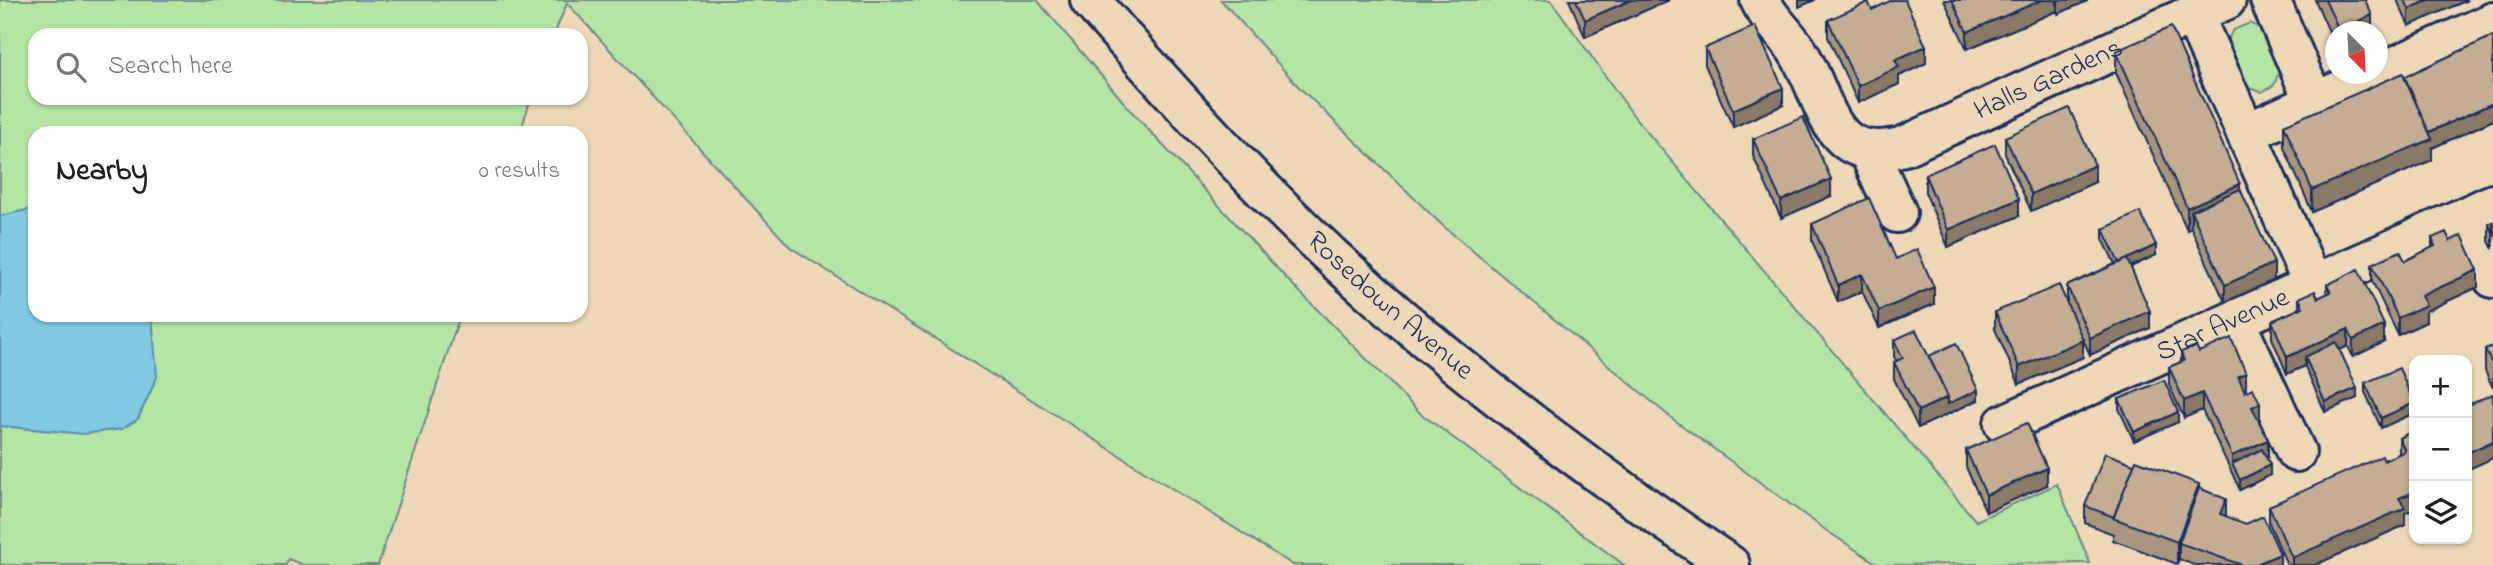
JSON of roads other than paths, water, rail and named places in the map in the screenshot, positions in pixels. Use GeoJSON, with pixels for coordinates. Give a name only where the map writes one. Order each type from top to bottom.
{"type":"FeatureCollection","features":[{"type":"Feature","properties":{"kind":"street","name":"Rosedown Avenue"},"geometry":{"type":"LineString","coordinates":[[1090,0],[1209,136],[1330,255],[1460,365],[1566,449],[1730,565]]}},
{"type":"Feature","properties":{"kind":"street"},"geometry":{"type":"LineString","coordinates":[[1760,0],[1798,52],[1834,127],[1855,147],[1886,149],[1897,213]]}},
{"type":"Feature","properties":{"kind":"street"},"geometry":{"type":"LineString","coordinates":[[2270,0],[2315,104]]}},
{"type":"Feature","properties":{"kind":"street","name":"Halls Gardens"},"geometry":{"type":"LineString","coordinates":[[1886,149],[2209,7]]}},
{"type":"Feature","properties":{"kind":"street","name":"Star Avenue"},"geometry":{"type":"LineString","coordinates":[[2209,7],[2246,133],[2313,285]]}},
{"type":"Feature","properties":{"kind":"street"},"geometry":{"type":"LineString","coordinates":[[2246,133],[2493,22]]}},
{"type":"Feature","properties":{"kind":"street"},"geometry":{"type":"LineString","coordinates":[[2479,210],[2493,278]]}},
{"type":"Feature","properties":{"kind":"street","name":"Star Avenue"},"geometry":{"type":"LineString","coordinates":[[2004,424],[2479,210]]}},
{"type":"Feature","properties":{"kind":"street"},"geometry":{"type":"LineString","coordinates":[[2235,321],[2296,452]]}},
{"type":"Feature","properties":{"kind":"water"},"geometry":{"type":"Polygon","coordinates":[[[28,210],[28,322],[153,322],[157,377],[138,419],[122,429],[84,434],[0,426],[0,216],[28,210]]]}}]}
